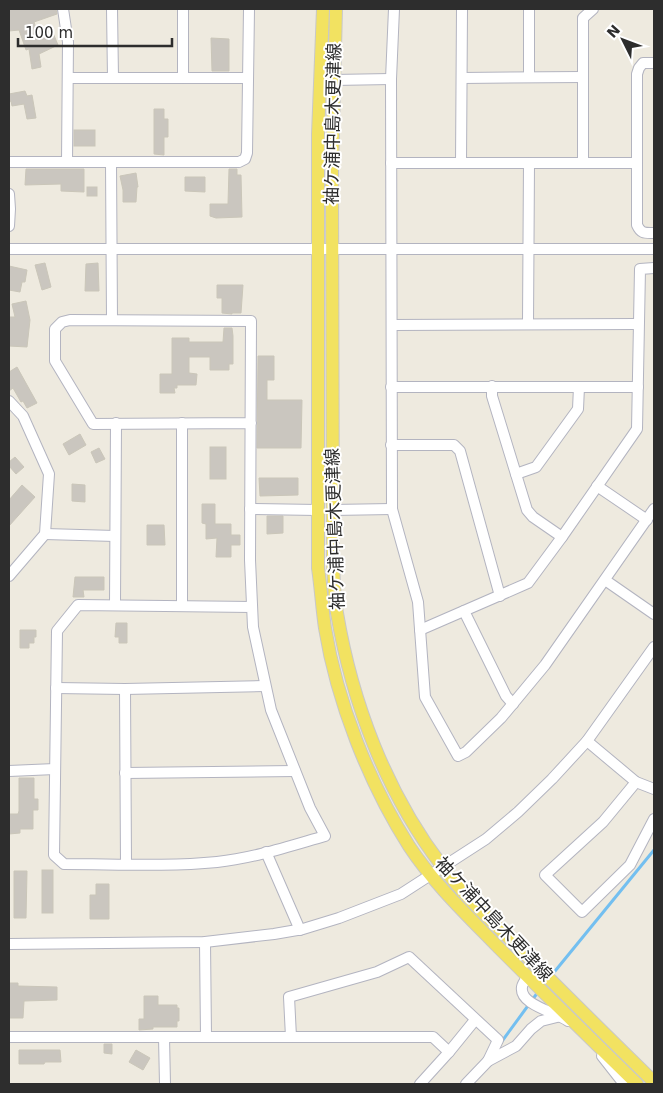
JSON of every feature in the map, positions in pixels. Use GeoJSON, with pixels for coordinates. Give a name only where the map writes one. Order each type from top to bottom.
{"type":"FeatureCollection","features":[{"type":"Feature","properties":{"kind":"main road","name":"袖ケ浦中島木更津線"},"geometry":{"type":"LineString","coordinates":[[323,9],[318,134],[318,568],[326,629],[338,683],[355,737],[371,777],[410,847],[430,875],[562,1014],[637,1084]]}},
{"type":"Feature","properties":{"kind":"main road","name":"袖ケ浦中島木更津線"},"geometry":{"type":"LineString","coordinates":[[336,9],[333,80],[332,250],[333,564],[336,610],[346,660],[356,696],[400,802],[420,836],[443,868],[472,902],[654,1082]]}},
{"type":"Feature","properties":{"kind":"street"},"geometry":{"type":"LineString","coordinates":[[63,9],[68,42],[67,162]]}},
{"type":"Feature","properties":{"kind":"street"},"geometry":{"type":"LineString","coordinates":[[112,9],[113,78]]}},
{"type":"Feature","properties":{"kind":"street"},"geometry":{"type":"LineString","coordinates":[[183,9],[183,78]]}},
{"type":"Feature","properties":{"kind":"street"},"geometry":{"type":"LineString","coordinates":[[9,162],[239,162],[245,159],[247,153],[249,9]]}},
{"type":"Feature","properties":{"kind":"street"},"geometry":{"type":"LineString","coordinates":[[394,9],[391,79],[392,510],[418,602],[425,697],[458,756],[466,752],[501,718],[545,665],[654,509]]}},
{"type":"Feature","properties":{"kind":"street"},"geometry":{"type":"LineString","coordinates":[[461,163],[462,9]]}},
{"type":"Feature","properties":{"kind":"street"},"geometry":{"type":"LineString","coordinates":[[529,9],[529,77]]}},
{"type":"Feature","properties":{"kind":"street"},"geometry":{"type":"LineString","coordinates":[[583,163],[583,18],[593,9]]}},
{"type":"Feature","properties":{"kind":"street"},"geometry":{"type":"LineString","coordinates":[[654,63],[643,63],[637,74],[637,224],[639,230],[643,233],[654,233]]}},
{"type":"Feature","properties":{"kind":"street"},"geometry":{"type":"LineString","coordinates":[[462,78],[583,77]]}},
{"type":"Feature","properties":{"kind":"street"},"geometry":{"type":"LineString","coordinates":[[68,78],[247,78]]}},
{"type":"Feature","properties":{"kind":"street"},"geometry":{"type":"LineString","coordinates":[[333,80],[391,79]]}},
{"type":"Feature","properties":{"kind":"street"},"geometry":{"type":"LineString","coordinates":[[111,162],[112,320]]}},
{"type":"Feature","properties":{"kind":"street"},"geometry":{"type":"LineString","coordinates":[[391,163],[637,163]]}},
{"type":"Feature","properties":{"kind":"street"},"geometry":{"type":"LineString","coordinates":[[528,323],[529,164]]}},
{"type":"Feature","properties":{"kind":"street"},"geometry":{"type":"LineString","coordinates":[[9,194],[9,226]]}},
{"type":"Feature","properties":{"kind":"street"},"geometry":{"type":"LineString","coordinates":[[9,249],[654,249]]}},
{"type":"Feature","properties":{"kind":"street"},"geometry":{"type":"LineString","coordinates":[[420,630],[528,583],[637,429],[640,269],[654,268]]}},
{"type":"Feature","properties":{"kind":"street"},"geometry":{"type":"LineString","coordinates":[[251,422],[93,424],[55,361],[55,329],[62,322],[70,320],[251,321],[251,422],[250,509],[253,627],[271,710],[310,808],[325,836],[266,852],[218,862],[180,864],[64,864],[54,855],[57,631],[78,605],[252,607]]}},
{"type":"Feature","properties":{"kind":"street"},"geometry":{"type":"LineString","coordinates":[[392,325],[638,324]]}},
{"type":"Feature","properties":{"kind":"street"},"geometry":{"type":"LineString","coordinates":[[492,386],[492,396],[527,510],[533,517],[562,537]]}},
{"type":"Feature","properties":{"kind":"street"},"geometry":{"type":"LineString","coordinates":[[391,387],[638,387]]}},
{"type":"Feature","properties":{"kind":"street"},"geometry":{"type":"LineString","coordinates":[[516,474],[536,467],[578,410],[579,387]]}},
{"type":"Feature","properties":{"kind":"street"},"geometry":{"type":"LineString","coordinates":[[9,401],[23,416],[49,474],[45,534],[10,571]]}},
{"type":"Feature","properties":{"kind":"street"},"geometry":{"type":"LineString","coordinates":[[115,606],[116,423]]}},
{"type":"Feature","properties":{"kind":"street"},"geometry":{"type":"LineString","coordinates":[[182,423],[182,606]]}},
{"type":"Feature","properties":{"kind":"street"},"geometry":{"type":"LineString","coordinates":[[391,445],[454,446],[460,451],[500,596]]}},
{"type":"Feature","properties":{"kind":"street"},"geometry":{"type":"LineString","coordinates":[[597,486],[647,520]]}},
{"type":"Feature","properties":{"kind":"street"},"geometry":{"type":"LineString","coordinates":[[250,509],[318,510]]}},
{"type":"Feature","properties":{"kind":"street"},"geometry":{"type":"LineString","coordinates":[[332,510],[392,510]]}},
{"type":"Feature","properties":{"kind":"street"},"geometry":{"type":"LineString","coordinates":[[45,534],[115,536]]}},
{"type":"Feature","properties":{"kind":"street"},"geometry":{"type":"LineString","coordinates":[[605,580],[654,614]]}},
{"type":"Feature","properties":{"kind":"street"},"geometry":{"type":"LineString","coordinates":[[464,611],[506,696],[513,704]]}},
{"type":"Feature","properties":{"kind":"street"},"geometry":{"type":"LineString","coordinates":[[9,944],[205,942],[300,930],[339,918],[401,894],[486,839],[518,812],[552,779],[587,741],[654,647]]}},
{"type":"Feature","properties":{"kind":"street"},"geometry":{"type":"LineString","coordinates":[[56,688],[124,689],[265,686]]}},
{"type":"Feature","properties":{"kind":"street"},"geometry":{"type":"LineString","coordinates":[[124,689],[126,864]]}},
{"type":"Feature","properties":{"kind":"street"},"geometry":{"type":"LineString","coordinates":[[587,741],[636,782],[654,789]]}},
{"type":"Feature","properties":{"kind":"street"},"geometry":{"type":"LineString","coordinates":[[9,771],[55,770]]}},
{"type":"Feature","properties":{"kind":"street"},"geometry":{"type":"LineString","coordinates":[[125,773],[295,771]]}},
{"type":"Feature","properties":{"kind":"street"},"geometry":{"type":"LineString","coordinates":[[636,782],[603,822],[545,875],[582,912],[630,865],[654,819]]}},
{"type":"Feature","properties":{"kind":"street"},"geometry":{"type":"LineString","coordinates":[[266,852],[300,930]]}},
{"type":"Feature","properties":{"kind":"street"},"geometry":{"type":"LineString","coordinates":[[205,942],[206,1037]]}},
{"type":"Feature","properties":{"kind":"street"},"geometry":{"type":"LineString","coordinates":[[291,1037],[290,998],[377,972],[409,957],[498,1040],[488,1062]]}},
{"type":"Feature","properties":{"kind":"street"},"geometry":{"type":"LineString","coordinates":[[527,976],[522,986],[522,994],[527,1002],[562,1014],[578,1028],[624,1084]]}},
{"type":"Feature","properties":{"kind":"street"},"geometry":{"type":"LineString","coordinates":[[466,1084],[488,1062],[516,1046],[530,1029],[541,1021],[562,1014]]}},
{"type":"Feature","properties":{"kind":"street"},"geometry":{"type":"LineString","coordinates":[[420,1084],[475,1020]]}},
{"type":"Feature","properties":{"kind":"street"},"geometry":{"type":"LineString","coordinates":[[9,1037],[433,1037],[449,1052]]}},
{"type":"Feature","properties":{"kind":"street"},"geometry":{"type":"LineString","coordinates":[[164,1037],[165,1084]]}},
{"type":"Feature","properties":{"kind":"building"},"geometry":{"type":"Polygon","coordinates":[[[9,9],[56,9],[57,14],[34,22],[39,39],[53,33],[58,45],[39,54],[41,67],[32,69],[29,49],[26,50],[19,30],[9,31],[9,9]]]}},
{"type":"Feature","properties":{"kind":"building"},"geometry":{"type":"Polygon","coordinates":[[[211,38],[229,39],[229,71],[212,71],[211,38]]]}},
{"type":"Feature","properties":{"kind":"building"},"geometry":{"type":"Polygon","coordinates":[[[25,91],[27,96],[32,95],[36,118],[27,119],[24,104],[12,106],[11,101],[9,102],[9,94],[25,91]]]}},
{"type":"Feature","properties":{"kind":"building"},"geometry":{"type":"Polygon","coordinates":[[[154,109],[164,109],[164,119],[168,119],[168,137],[164,137],[164,155],[154,154],[154,109]]]}},
{"type":"Feature","properties":{"kind":"building"},"geometry":{"type":"Polygon","coordinates":[[[74,130],[95,130],[95,146],[74,146],[74,130]]]}},
{"type":"Feature","properties":{"kind":"building"},"geometry":{"type":"Polygon","coordinates":[[[26,169],[84,169],[84,192],[61,191],[61,184],[25,185],[26,169]]]}},
{"type":"Feature","properties":{"kind":"building"},"geometry":{"type":"Polygon","coordinates":[[[229,169],[237,169],[237,175],[241,175],[242,217],[216,218],[210,216],[210,204],[228,204],[229,169]]]}},
{"type":"Feature","properties":{"kind":"building"},"geometry":{"type":"Polygon","coordinates":[[[136,173],[138,187],[136,202],[123,202],[120,176],[136,173]]]}},
{"type":"Feature","properties":{"kind":"building"},"geometry":{"type":"Polygon","coordinates":[[[185,177],[205,177],[205,192],[185,191],[185,177]]]}},
{"type":"Feature","properties":{"kind":"building"},"geometry":{"type":"Polygon","coordinates":[[[87,187],[97,187],[97,196],[87,196],[87,187]]]}},
{"type":"Feature","properties":{"kind":"building"},"geometry":{"type":"Polygon","coordinates":[[[45,263],[51,287],[42,290],[35,265],[45,263]]]}},
{"type":"Feature","properties":{"kind":"building"},"geometry":{"type":"Polygon","coordinates":[[[98,263],[99,291],[85,291],[86,264],[98,263]]]}},
{"type":"Feature","properties":{"kind":"building"},"geometry":{"type":"Polygon","coordinates":[[[9,266],[27,270],[25,282],[22,282],[20,292],[9,290],[9,266]]]}},
{"type":"Feature","properties":{"kind":"building"},"geometry":{"type":"Polygon","coordinates":[[[217,285],[243,285],[241,313],[222,313],[222,298],[217,298],[217,285]]]}},
{"type":"Feature","properties":{"kind":"building"},"geometry":{"type":"Polygon","coordinates":[[[26,301],[30,320],[27,347],[9,346],[9,317],[15,317],[12,304],[26,301]]]}},
{"type":"Feature","properties":{"kind":"building"},"geometry":{"type":"Polygon","coordinates":[[[224,328],[232,328],[233,336],[233,364],[229,364],[229,370],[210,370],[210,357],[189,357],[189,373],[197,374],[196,385],[177,385],[177,388],[174,388],[175,393],[160,393],[160,374],[172,374],[172,338],[189,338],[189,342],[223,342],[224,328]]]}},
{"type":"Feature","properties":{"kind":"building"},"geometry":{"type":"Polygon","coordinates":[[[258,356],[274,356],[274,380],[267,380],[267,400],[302,400],[301,448],[257,448],[258,356]]]}},
{"type":"Feature","properties":{"kind":"building"},"geometry":{"type":"Polygon","coordinates":[[[17,367],[37,403],[27,408],[13,388],[9,391],[9,372],[17,367]]]}},
{"type":"Feature","properties":{"kind":"building"},"geometry":{"type":"Polygon","coordinates":[[[80,434],[86,445],[69,455],[63,444],[80,434]]]}},
{"type":"Feature","properties":{"kind":"building"},"geometry":{"type":"Polygon","coordinates":[[[210,447],[226,447],[226,479],[210,479],[210,447]]]}},
{"type":"Feature","properties":{"kind":"building"},"geometry":{"type":"Polygon","coordinates":[[[99,448],[105,459],[96,463],[91,452],[99,448]]]}},
{"type":"Feature","properties":{"kind":"building"},"geometry":{"type":"Polygon","coordinates":[[[15,457],[24,467],[16,474],[9,466],[9,462],[15,457]]]}},
{"type":"Feature","properties":{"kind":"building"},"geometry":{"type":"Polygon","coordinates":[[[259,478],[298,478],[298,495],[260,496],[259,478]]]}},
{"type":"Feature","properties":{"kind":"building"},"geometry":{"type":"Polygon","coordinates":[[[72,484],[85,485],[85,502],[72,501],[72,484]]]}},
{"type":"Feature","properties":{"kind":"building"},"geometry":{"type":"Polygon","coordinates":[[[22,485],[35,497],[9,526],[9,500],[22,485]]]}},
{"type":"Feature","properties":{"kind":"building"},"geometry":{"type":"Polygon","coordinates":[[[202,504],[215,504],[215,524],[231,524],[231,535],[240,535],[240,545],[231,545],[231,557],[216,557],[217,538],[206,539],[206,524],[202,523],[202,504]]]}},
{"type":"Feature","properties":{"kind":"building"},"geometry":{"type":"Polygon","coordinates":[[[267,516],[283,516],[283,533],[267,534],[267,516]]]}},
{"type":"Feature","properties":{"kind":"building"},"geometry":{"type":"Polygon","coordinates":[[[147,525],[164,525],[165,545],[147,545],[147,525]]]}},
{"type":"Feature","properties":{"kind":"building"},"geometry":{"type":"Polygon","coordinates":[[[75,577],[104,577],[104,590],[83,590],[84,597],[73,597],[75,577]]]}},
{"type":"Feature","properties":{"kind":"building"},"geometry":{"type":"Polygon","coordinates":[[[116,623],[127,623],[127,643],[119,643],[119,637],[115,637],[116,623]]]}},
{"type":"Feature","properties":{"kind":"building"},"geometry":{"type":"Polygon","coordinates":[[[20,630],[36,630],[34,643],[29,643],[29,648],[20,648],[20,630]]]}},
{"type":"Feature","properties":{"kind":"building"},"geometry":{"type":"Polygon","coordinates":[[[19,778],[34,778],[34,799],[38,799],[38,810],[33,810],[33,829],[20,829],[20,833],[9,834],[9,814],[18,814],[19,811],[19,778]]]}},
{"type":"Feature","properties":{"kind":"building"},"geometry":{"type":"Polygon","coordinates":[[[42,870],[53,870],[53,913],[42,913],[42,870]]]}},
{"type":"Feature","properties":{"kind":"building"},"geometry":{"type":"Polygon","coordinates":[[[14,871],[27,871],[26,918],[14,918],[14,871]]]}},
{"type":"Feature","properties":{"kind":"building"},"geometry":{"type":"Polygon","coordinates":[[[96,884],[109,884],[109,919],[90,919],[90,895],[96,895],[96,884]]]}},
{"type":"Feature","properties":{"kind":"building"},"geometry":{"type":"Polygon","coordinates":[[[9,983],[18,983],[18,986],[57,987],[57,1000],[24,1001],[23,1018],[9,1018],[9,983]]]}},
{"type":"Feature","properties":{"kind":"building"},"geometry":{"type":"Polygon","coordinates":[[[144,996],[158,996],[158,1005],[177,1005],[177,1008],[179,1008],[179,1021],[177,1021],[177,1027],[153,1027],[153,1029],[139,1030],[139,1019],[144,1019],[144,996]]]}},
{"type":"Feature","properties":{"kind":"building"},"geometry":{"type":"Polygon","coordinates":[[[104,1044],[112,1044],[112,1054],[104,1053],[104,1044]]]}},
{"type":"Feature","properties":{"kind":"building"},"geometry":{"type":"Polygon","coordinates":[[[19,1050],[60,1050],[61,1062],[19,1064],[19,1050]]]}},
{"type":"Feature","properties":{"kind":"building"},"geometry":{"type":"Polygon","coordinates":[[[136,1050],[150,1058],[143,1070],[129,1062],[136,1050]]]}},
{"type":"Feature","properties":{"kind":"waterway"},"geometry":{"type":"LineString","coordinates":[[551,976],[654,850]]}},
{"type":"Feature","properties":{"kind":"waterway"},"geometry":{"type":"LineString","coordinates":[[500,1044],[538,992]]}}]}
